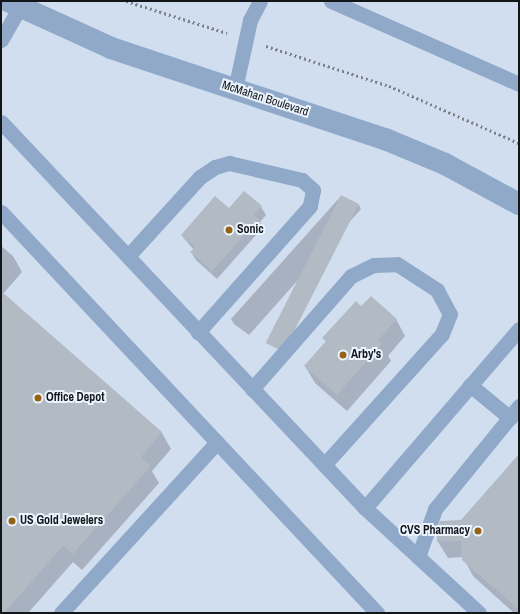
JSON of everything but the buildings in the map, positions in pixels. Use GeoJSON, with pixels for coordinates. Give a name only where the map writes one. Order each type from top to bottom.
{"type":"FeatureCollection","features":[{"type":"Feature","properties":{"kind":"street","name":"McMahan Boulevard"},"geometry":{"type":"LineString","coordinates":[[14,4],[111,48],[385,139],[445,164],[519,204]]}},
{"type":"Feature","properties":{"kind":"lane"},"geometry":{"type":"LineString","coordinates":[[235,89],[250,20],[260,1]]}},
{"type":"Feature","properties":{"kind":"lane"},"geometry":{"type":"LineString","coordinates":[[331,1],[519,84]]}},
{"type":"Feature","properties":{"kind":"lane"},"geometry":{"type":"LineString","coordinates":[[1,40],[14,4]]}},
{"type":"Feature","properties":{"kind":"lane"},"geometry":{"type":"LineString","coordinates":[[1,122],[365,508],[479,613]]}},
{"type":"Feature","properties":{"kind":"lane"},"geometry":{"type":"LineString","coordinates":[[128,256],[200,178],[215,167],[229,163],[302,180],[312,190],[310,206],[198,332]]}},
{"type":"Feature","properties":{"kind":"lane"},"geometry":{"type":"LineString","coordinates":[[1,212],[377,613]]}},
{"type":"Feature","properties":{"kind":"lane"},"geometry":{"type":"LineString","coordinates":[[252,389],[351,276],[374,264],[397,264],[437,290],[450,314],[442,334],[324,465]]}},
{"type":"Feature","properties":{"kind":"lane"},"geometry":{"type":"LineString","coordinates":[[365,508],[519,329]]}},
{"type":"Feature","properties":{"kind":"lane"},"geometry":{"type":"LineString","coordinates":[[418,557],[435,509],[514,412],[470,385]]}},
{"type":"Feature","properties":{"kind":"lane"},"geometry":{"type":"LineString","coordinates":[[61,613],[217,442]]}},
{"type":"Feature","properties":{"kind":"path"},"geometry":{"type":"LineString","coordinates":[[126,1],[389,86],[519,143]]}},
{"type":"Feature","properties":{"kind":"shaded area"},"geometry":{"type":"Polygon","coordinates":[[[1,1],[519,1],[519,613],[1,613],[1,1]]]}},
{"type":"Feature","properties":{"kind":"place","name":"Sonic"},"geometry":{"type":"Point","coordinates":[229,230]}},
{"type":"Feature","properties":{"kind":"place","name":"Arby's"},"geometry":{"type":"Point","coordinates":[343,355]}},
{"type":"Feature","properties":{"kind":"place","name":"Office Depot"},"geometry":{"type":"Point","coordinates":[38,398]}},
{"type":"Feature","properties":{"kind":"place","name":"US Gold Jewelers"},"geometry":{"type":"Point","coordinates":[12,521]}},
{"type":"Feature","properties":{"kind":"place","name":"CVS Pharmacy"},"geometry":{"type":"Point","coordinates":[478,531]}}]}
